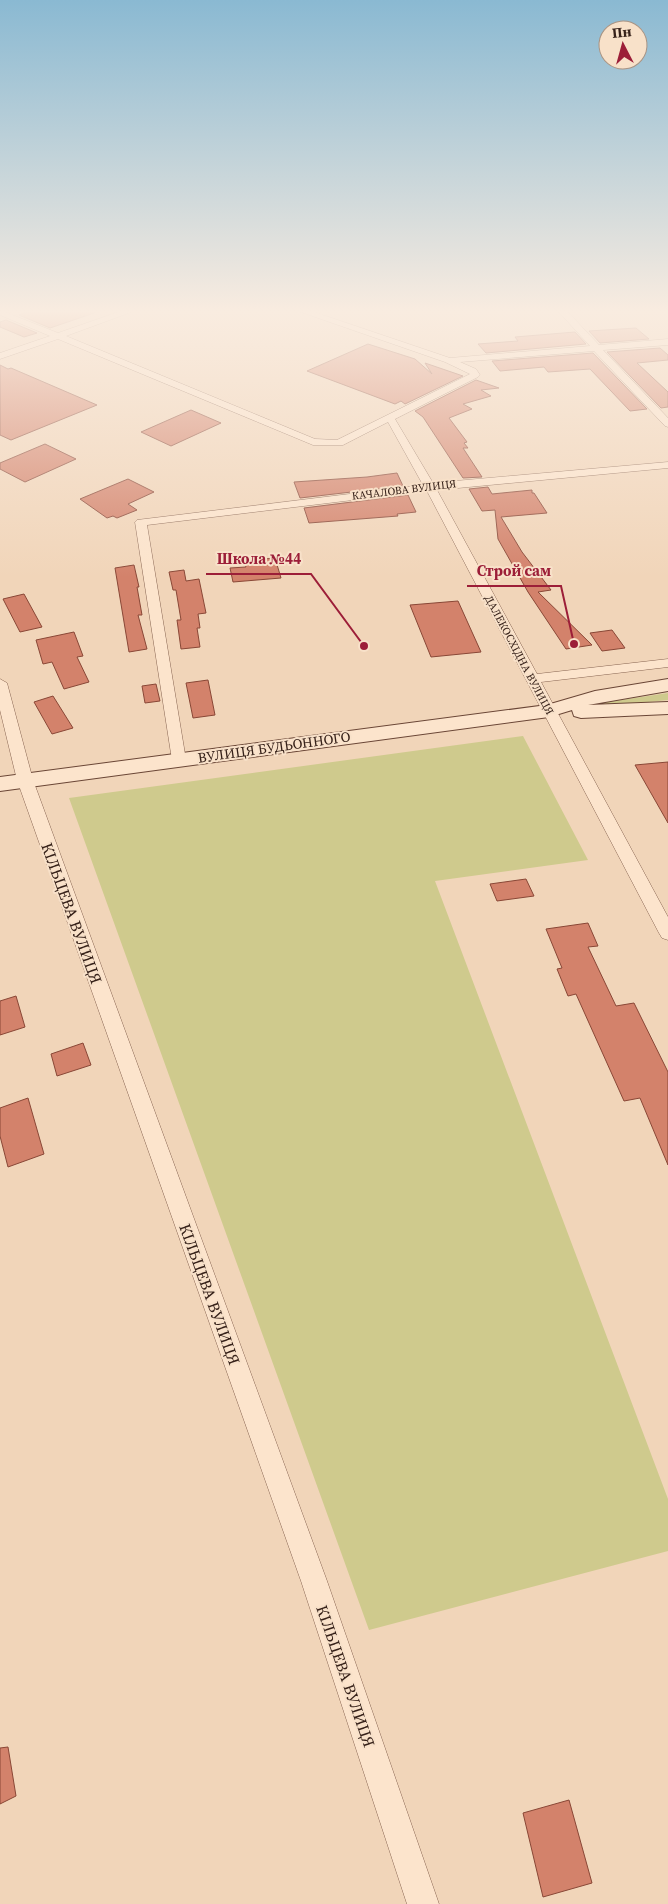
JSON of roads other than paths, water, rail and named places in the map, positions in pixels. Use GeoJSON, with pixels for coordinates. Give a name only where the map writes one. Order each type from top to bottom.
{"type":"FeatureCollection","features":[{"type":"Feature","properties":{"kind":"main road","name":"ВУЛИЦЯ БУДЬОННОГО"},"geometry":{"type":"LineString","coordinates":[[0,784],[549,711],[595,697],[668,685]]}},
{"type":"Feature","properties":{"kind":"main road","name":"ВУЛИЦЯ БУДЬОННОГО"},"geometry":{"type":"LineString","coordinates":[[549,711],[593,713],[668,708]]}},
{"type":"Feature","properties":{"kind":"street"},"geometry":{"type":"LineString","coordinates":[[209,399],[314,442],[339,443],[428,399]]}},
{"type":"Feature","properties":{"kind":"street"},"geometry":{"type":"LineString","coordinates":[[644,399],[668,424]]}},
{"type":"Feature","properties":{"kind":"street","name":"ДАЛЕКОСХІДНА ВУЛИЦЯ"},"geometry":{"type":"LineString","coordinates":[[390,418],[430,487],[668,933]]}},
{"type":"Feature","properties":{"kind":"street","name":"КАЧАЛОВА ВУЛИЦЯ"},"geometry":{"type":"LineString","coordinates":[[179,760],[141,522],[430,487],[668,465]]}},
{"type":"Feature","properties":{"kind":"street"},"geometry":{"type":"LineString","coordinates":[[532,679],[668,663]]}},
{"type":"Feature","properties":{"kind":"street","name":"КІЛЬЦЕВА ВУЛИЦЯ"},"geometry":{"type":"LineString","coordinates":[[0,684],[25,780],[314,1581],[423,1904]]}},
{"type":"Feature","properties":{"kind":"place","name":"Строй сам"},"geometry":{"type":"Point","coordinates":[574,644]}},
{"type":"Feature","properties":{"kind":"place","name":"Школа №44"},"geometry":{"type":"Point","coordinates":[364,646]}}]}
